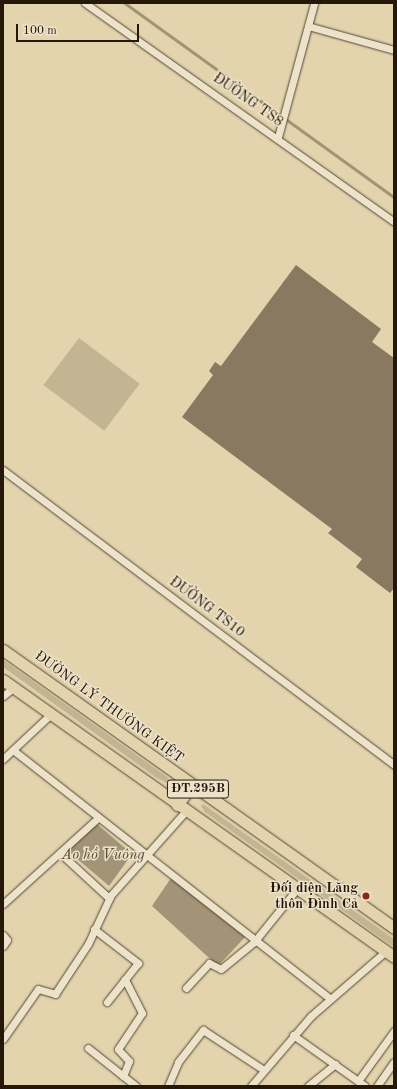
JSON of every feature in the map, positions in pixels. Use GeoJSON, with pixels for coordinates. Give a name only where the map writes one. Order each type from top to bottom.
{"type":"FeatureCollection","features":[{"type":"Feature","properties":{"kind":"main road","name":"ĐƯỜNG LÝ THƯỜNG KIỆT"},"geometry":{"type":"LineString","coordinates":[[3,650],[394,928]]}},
{"type":"Feature","properties":{"kind":"main road","name":"ĐT.295B"},"geometry":{"type":"LineString","coordinates":[[3,680],[181,809],[390,954]]}},
{"type":"Feature","properties":{"kind":"main road"},"geometry":{"type":"LineString","coordinates":[[181,809],[192,785]]}},
{"type":"Feature","properties":{"kind":"street","name":"ĐƯỜNG TS8"},"geometry":{"type":"LineString","coordinates":[[85,3],[278,137],[394,222]]}},
{"type":"Feature","properties":{"kind":"street"},"geometry":{"type":"LineString","coordinates":[[278,137],[289,106],[314,3]]}},
{"type":"Feature","properties":{"kind":"street"},"geometry":{"type":"LineString","coordinates":[[308,26],[394,50]]}},
{"type":"Feature","properties":{"kind":"street","name":"ĐƯỜNG TS10"},"geometry":{"type":"LineString","coordinates":[[3,470],[394,765]]}},
{"type":"Feature","properties":{"kind":"street"},"geometry":{"type":"LineString","coordinates":[[3,696],[14,687]]}},
{"type":"Feature","properties":{"kind":"street"},"geometry":{"type":"LineString","coordinates":[[3,759],[51,714]]}},
{"type":"Feature","properties":{"kind":"street"},"geometry":{"type":"LineString","coordinates":[[13,750],[254,942],[329,998]]}},
{"type":"Feature","properties":{"kind":"street"},"geometry":{"type":"LineString","coordinates":[[3,1039],[37,989],[55,994],[94,929],[109,898],[146,855],[181,809]]}},
{"type":"Feature","properties":{"kind":"street"},"geometry":{"type":"LineString","coordinates":[[3,904],[98,818]]}},
{"type":"Feature","properties":{"kind":"street"},"geometry":{"type":"LineString","coordinates":[[60,853],[109,898]]}},
{"type":"Feature","properties":{"kind":"street"},"geometry":{"type":"LineString","coordinates":[[186,988],[209,963],[221,969],[254,942],[296,890]]}},
{"type":"Feature","properties":{"kind":"street"},"geometry":{"type":"LineString","coordinates":[[94,929],[138,963],[107,1002]]}},
{"type":"Feature","properties":{"kind":"street"},"geometry":{"type":"LineString","coordinates":[[3,935],[7,940],[3,946]]}},
{"type":"Feature","properties":{"kind":"street"},"geometry":{"type":"LineString","coordinates":[[251,1086],[293,1036],[329,998],[390,954]]}},
{"type":"Feature","properties":{"kind":"street"},"geometry":{"type":"LineString","coordinates":[[123,1076],[129,1061],[118,1049],[142,1014],[125,979]]}},
{"type":"Feature","properties":{"kind":"street"},"geometry":{"type":"LineString","coordinates":[[168,1086],[178,1062],[202,1030],[264,1070]]}},
{"type":"Feature","properties":{"kind":"street"},"geometry":{"type":"LineString","coordinates":[[358,1081],[394,1031]]}},
{"type":"Feature","properties":{"kind":"street"},"geometry":{"type":"LineString","coordinates":[[293,1036],[365,1086]]}},
{"type":"Feature","properties":{"kind":"street"},"geometry":{"type":"LineString","coordinates":[[88,1048],[132,1085]]}},
{"type":"Feature","properties":{"kind":"street"},"geometry":{"type":"LineString","coordinates":[[377,1086],[394,1062]]}},
{"type":"Feature","properties":{"kind":"street"},"geometry":{"type":"LineString","coordinates":[[308,1086],[334,1064]]}},
{"type":"Feature","properties":{"kind":"shaded area"},"geometry":{"type":"Polygon","coordinates":[[[79,338],[140,384],[104,431],[43,385],[79,338]]]}},
{"type":"Feature","properties":{"kind":"shaded area"},"geometry":{"type":"Polygon","coordinates":[[[3,660],[167,777],[173,786],[157,778],[3,667],[3,660]]]}},
{"type":"Feature","properties":{"kind":"shaded area"},"geometry":{"type":"Polygon","coordinates":[[[203,804],[394,939],[394,947],[205,812],[201,806],[203,804]]]}},
{"type":"Feature","properties":{"kind":"water","name":"Ao hồ Vuông"},"geometry":{"type":"Polygon","coordinates":[[[97,824],[132,854],[109,886],[68,851],[97,824]]]}},
{"type":"Feature","properties":{"kind":"water"},"geometry":{"type":"Polygon","coordinates":[[[171,878],[247,935],[218,966],[152,906],[171,878]]]}},
{"type":"Feature","properties":{"kind":"building"},"geometry":{"type":"Polygon","coordinates":[[[296,265],[381,329],[372,342],[394,358],[394,588],[390,593],[356,567],[362,559],[328,533],[332,529],[182,417],[213,375],[209,371],[215,362],[221,366],[296,265]]]}},
{"type":"Feature","properties":{"kind":"waterway"},"geometry":{"type":"LineString","coordinates":[[125,3],[394,197]]}},
{"type":"Feature","properties":{"kind":"place","name":"Đối diện Lăng thôn Đình Cả"},"geometry":{"type":"Point","coordinates":[366,896]}}]}
